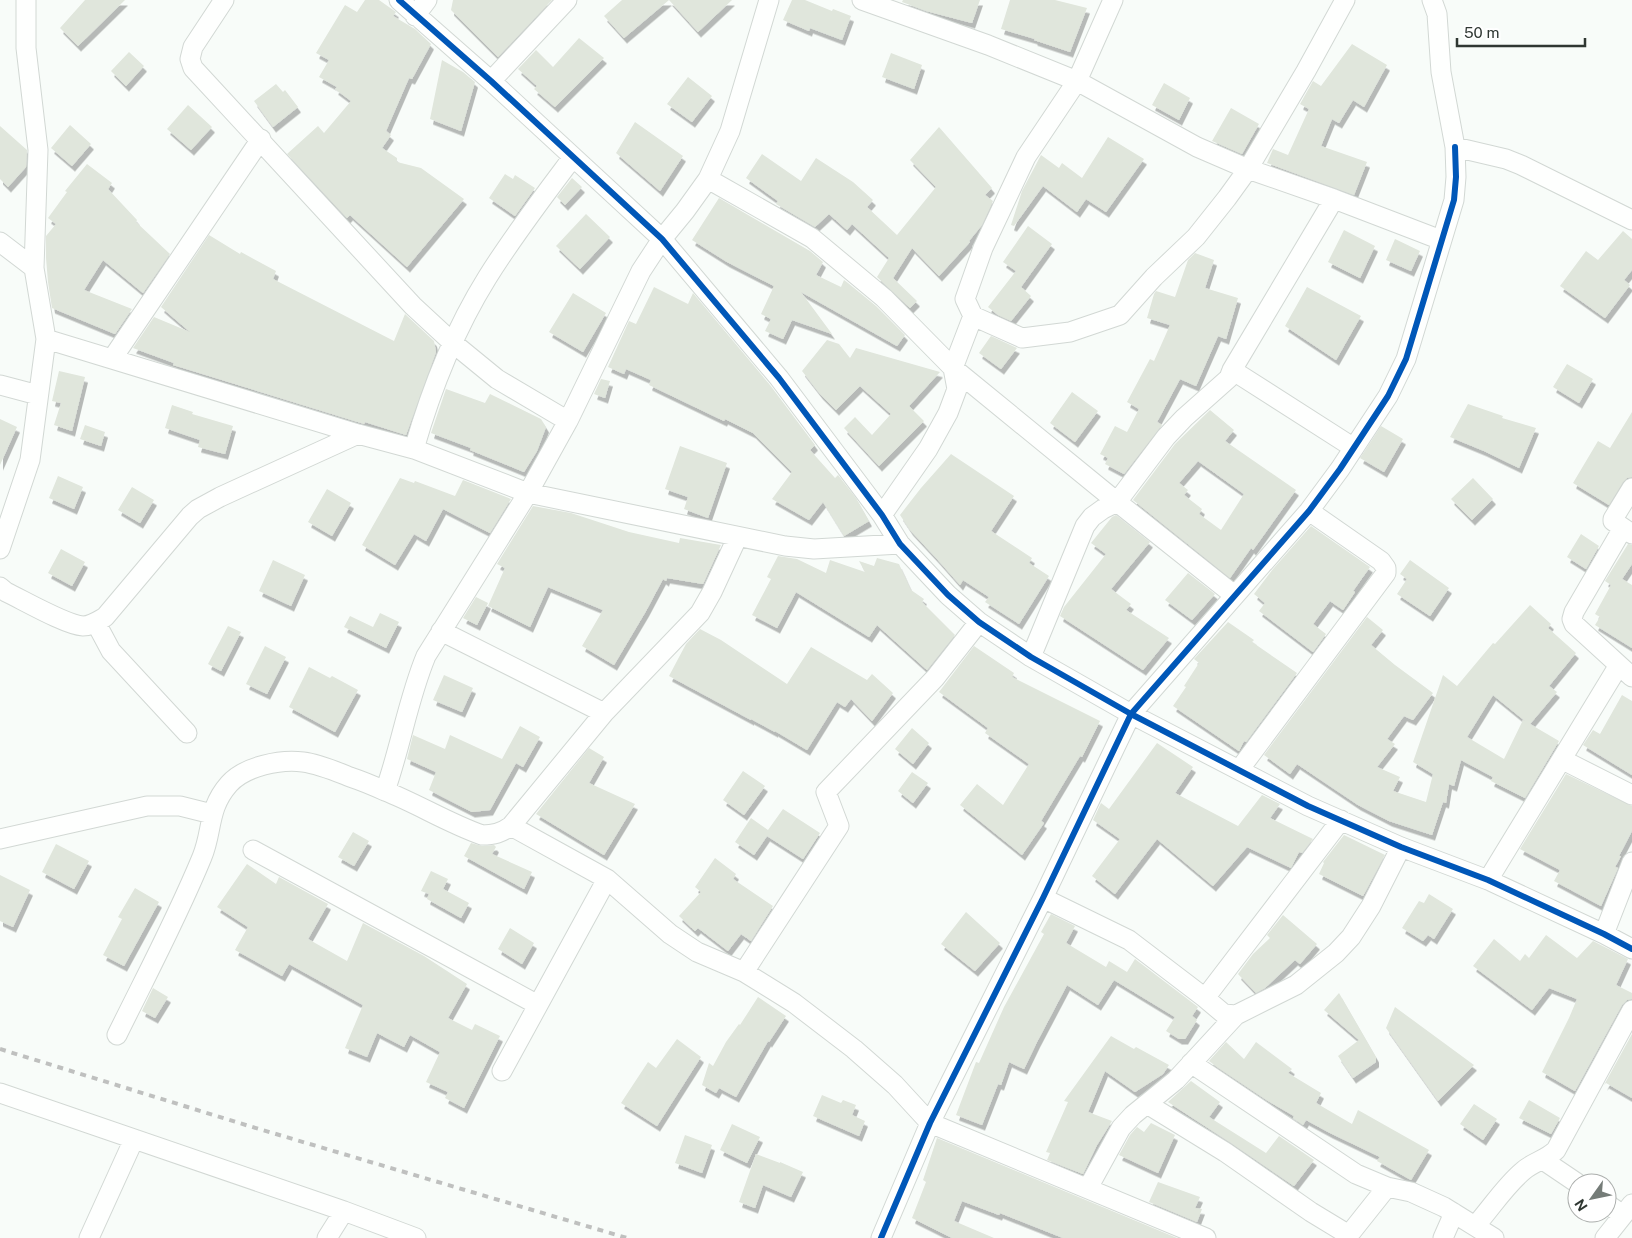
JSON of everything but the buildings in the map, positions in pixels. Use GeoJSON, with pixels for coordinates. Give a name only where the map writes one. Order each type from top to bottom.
{"type":"FeatureCollection","features":[{"type":"Feature","properties":{"kind":"street"},"geometry":{"type":"LineString","coordinates":[[0,549],[30,460],[46,339],[34,268],[38,150],[26,48],[26,0]]}},
{"type":"Feature","properties":{"kind":"street"},"geometry":{"type":"LineString","coordinates":[[224,0],[193,47],[190,59],[193,68],[261,139],[414,306],[453,343],[497,379],[568,421]]}},
{"type":"Feature","properties":{"kind":"street"},"geometry":{"type":"LineString","coordinates":[[399,0],[491,81],[662,239],[779,378],[882,515],[900,544],[948,595],[979,622],[1031,658],[1131,714],[1308,806],[1401,847],[1488,880],[1632,949]]}},
{"type":"Feature","properties":{"kind":"street"},"geometry":{"type":"LineString","coordinates":[[415,16],[426,0]]}},
{"type":"Feature","properties":{"kind":"street"},"geometry":{"type":"LineString","coordinates":[[491,81],[567,0]]}},
{"type":"Feature","properties":{"kind":"street"},"geometry":{"type":"LineString","coordinates":[[385,790],[396,761],[417,677],[426,656],[528,493],[568,421],[641,271],[662,239],[685,211],[708,178],[730,131],[768,0]]}},
{"type":"Feature","properties":{"kind":"street"},"geometry":{"type":"LineString","coordinates":[[862,0],[988,45],[1077,81],[1197,147],[1248,169],[1334,199],[1441,240]]}},
{"type":"Feature","properties":{"kind":"street"},"geometry":{"type":"LineString","coordinates":[[1113,0],[1077,81],[1026,157],[983,248],[965,299],[973,316],[1022,338],[1070,332],[1120,315],[1154,276],[1196,237],[1248,169],[1306,71],[1345,0]]}},
{"type":"Feature","properties":{"kind":"street"},"geometry":{"type":"LineString","coordinates":[[881,1238],[930,1123],[1043,898],[1131,714],[1309,511],[1388,396],[1406,359],[1454,200],[1456,177],[1455,147],[1441,72],[1437,14],[1432,0]]}},
{"type":"Feature","properties":{"kind":"street"},"geometry":{"type":"LineString","coordinates":[[112,359],[261,139]]}},
{"type":"Feature","properties":{"kind":"street"},"geometry":{"type":"LineString","coordinates":[[1455,147],[1506,159],[1632,220]]}},
{"type":"Feature","properties":{"kind":"street"},"geometry":{"type":"LineString","coordinates":[[414,449],[434,387],[468,311],[506,248],[573,157]]}},
{"type":"Feature","properties":{"kind":"street"},"geometry":{"type":"LineString","coordinates":[[708,178],[812,238],[884,298],[954,368],[1234,595]]}},
{"type":"Feature","properties":{"kind":"street"},"geometry":{"type":"LineString","coordinates":[[1031,658],[1085,526],[1092,517],[1117,502],[1166,437],[1190,412],[1230,378],[1232,370],[1334,199]]}},
{"type":"Feature","properties":{"kind":"street"},"geometry":{"type":"LineString","coordinates":[[0,242],[34,268]]}},
{"type":"Feature","properties":{"kind":"street"},"geometry":{"type":"LineString","coordinates":[[882,515],[928,449],[948,413],[957,388],[954,368],[973,316]]}},
{"type":"Feature","properties":{"kind":"street"},"geometry":{"type":"LineString","coordinates":[[46,339],[358,434],[414,449],[528,493],[737,538],[785,546],[814,549],[900,544]]}},
{"type":"Feature","properties":{"kind":"street"},"geometry":{"type":"LineString","coordinates":[[1232,370],[1354,448]]}},
{"type":"Feature","properties":{"kind":"street"},"geometry":{"type":"LineString","coordinates":[[0,385],[38,395]]}},
{"type":"Feature","properties":{"kind":"street"},"geometry":{"type":"LineString","coordinates":[[0,587],[6,592],[72,624],[84,626],[96,623],[105,617],[198,509],[220,497],[358,434]]}},
{"type":"Feature","properties":{"kind":"street"},"geometry":{"type":"LineString","coordinates":[[1488,880],[1563,760],[1625,671],[1574,624],[1572,619],[1574,612],[1628,531],[1613,519],[1632,488]]}},
{"type":"Feature","properties":{"kind":"street"},"geometry":{"type":"LineString","coordinates":[[1239,770],[1386,573],[1386,568],[1381,561],[1309,511]]}},
{"type":"Feature","properties":{"kind":"street"},"geometry":{"type":"LineString","coordinates":[[117,1035],[200,863],[204,854],[212,814],[230,783],[246,772],[264,765],[284,761],[303,762],[322,766],[385,790],[469,830],[482,834],[498,834],[511,826],[604,713],[700,613],[737,538]]}},
{"type":"Feature","properties":{"kind":"street"},"geometry":{"type":"LineString","coordinates":[[744,972],[839,826],[826,792],[935,678],[979,622]]}},
{"type":"Feature","properties":{"kind":"street"},"geometry":{"type":"LineString","coordinates":[[96,623],[110,651],[187,733]]}},
{"type":"Feature","properties":{"kind":"street"},"geometry":{"type":"LineString","coordinates":[[441,631],[604,713]]}},
{"type":"Feature","properties":{"kind":"street"},"geometry":{"type":"LineString","coordinates":[[1563,760],[1632,795]]}},
{"type":"Feature","properties":{"kind":"street"},"geometry":{"type":"LineString","coordinates":[[0,839],[147,806],[180,806],[212,814]]}},
{"type":"Feature","properties":{"kind":"street"},"geometry":{"type":"LineString","coordinates":[[1205,998],[1341,820]]}},
{"type":"Feature","properties":{"kind":"street"},"geometry":{"type":"LineString","coordinates":[[511,826],[607,879],[670,934],[697,952],[744,972],[794,1003],[854,1049],[895,1084],[930,1123],[1206,1238]]}},
{"type":"Feature","properties":{"kind":"street"},"geometry":{"type":"LineString","coordinates":[[1088,1188],[1121,1128],[1133,1115],[1176,1080],[1236,1015],[1296,985],[1336,953],[1351,937],[1371,906],[1401,847]]}},
{"type":"Feature","properties":{"kind":"street"},"geometry":{"type":"LineString","coordinates":[[253,850],[538,1005]]}},
{"type":"Feature","properties":{"kind":"street"},"geometry":{"type":"LineString","coordinates":[[1604,934],[1632,862]]}},
{"type":"Feature","properties":{"kind":"street"},"geometry":{"type":"LineString","coordinates":[[502,1071],[607,879]]}},
{"type":"Feature","properties":{"kind":"street"},"geometry":{"type":"LineString","coordinates":[[1043,898],[1129,940],[1224,1014],[1236,1015]]}},
{"type":"Feature","properties":{"kind":"street"},"geometry":{"type":"LineString","coordinates":[[1476,1225],[1519,1174],[1550,1156],[1561,1143],[1632,1010]]}},
{"type":"Feature","properties":{"kind":"street"},"geometry":{"type":"LineString","coordinates":[[1191,1063],[1356,1174],[1387,1187],[1411,1192],[1476,1225],[1494,1238]]}},
{"type":"Feature","properties":{"kind":"street"},"geometry":{"type":"LineString","coordinates":[[0,1093],[344,1211],[416,1238]]}},
{"type":"Feature","properties":{"kind":"street"},"geometry":{"type":"LineString","coordinates":[[1147,1104],[1225,1152],[1311,1212],[1344,1232],[1352,1231],[1387,1187]]}},
{"type":"Feature","properties":{"kind":"street"},"geometry":{"type":"LineString","coordinates":[[89,1238],[134,1139]]}},
{"type":"Feature","properties":{"kind":"street"},"geometry":{"type":"LineString","coordinates":[[1543,1160],[1567,1176]]}},
{"type":"Feature","properties":{"kind":"street"},"geometry":{"type":"LineString","coordinates":[[1605,1238],[1627,1209]]}},
{"type":"Feature","properties":{"kind":"street"},"geometry":{"type":"LineString","coordinates":[[327,1238],[344,1211]]}},
{"type":"Feature","properties":{"kind":"street"},"geometry":{"type":"LineString","coordinates":[[1443,1238],[1454,1213]]}},
{"type":"Feature","properties":{"kind":"railway"},"geometry":{"type":"LineString","coordinates":[[0,1049],[249,1126],[627,1238]]}},
{"type":"Feature","properties":{"kind":"cycle path"},"geometry":{"type":"LineString","coordinates":[[399,0],[491,81],[662,239],[779,378],[882,515],[900,544],[948,595],[979,622],[1031,657],[1131,714],[1308,806],[1401,847],[1488,880],[1632,949]]}},
{"type":"Feature","properties":{"kind":"cycle path"},"geometry":{"type":"LineString","coordinates":[[881,1238],[930,1123],[1043,898],[1131,714],[1309,511],[1340,469],[1388,396],[1406,359],[1454,200],[1456,177],[1455,147]]}}]}
